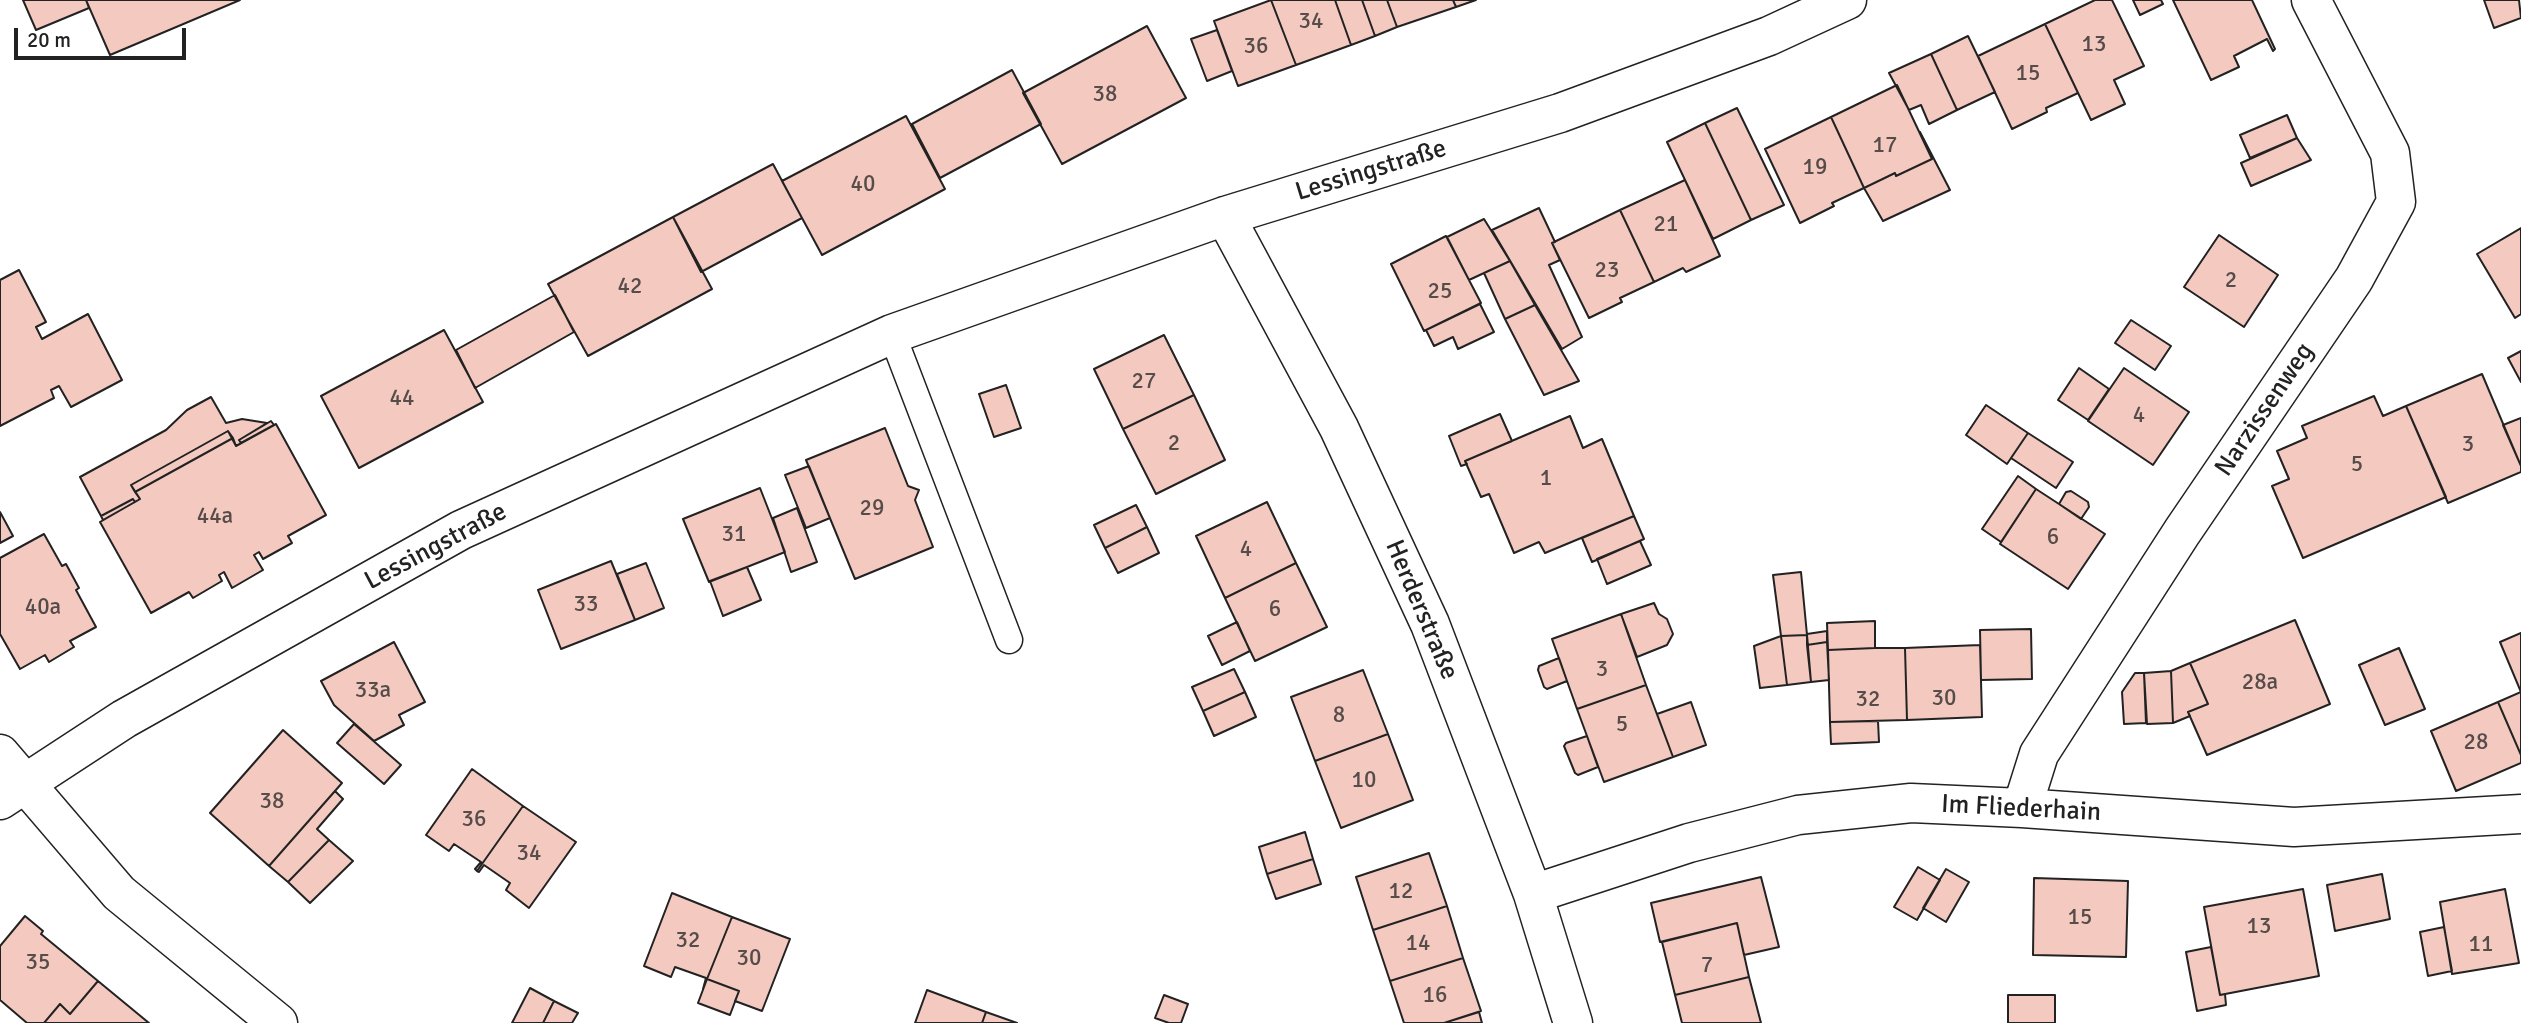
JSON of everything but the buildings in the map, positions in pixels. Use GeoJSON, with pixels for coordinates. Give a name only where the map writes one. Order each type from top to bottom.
{"type":"FeatureCollection","features":[{"type":"Feature","properties":{"kind":"street","name":"Lessingstraße"},"geometry":{"type":"LineString","coordinates":[[12,792],[124,719],[461,530],[892,334],[1225,216],[1560,113],[1769,36],[1847,0]]}},
{"type":"Feature","properties":{"kind":"street","name":"Narzissenweg"},"geometry":{"type":"LineString","coordinates":[[2022,808],[2039,754],[2182,532],[2354,279],[2396,202],[2390,153],[2311,0]]}},
{"type":"Feature","properties":{"kind":"street","name":"Herderstraße"},"geometry":{"type":"LineString","coordinates":[[1225,216],[1339,428],[1430,624],[1533,894],[1573,1023]]}},
{"type":"Feature","properties":{"kind":"street"},"geometry":{"type":"LineString","coordinates":[[0,754],[12,792],[119,893],[278,1023]]}},
{"type":"Feature","properties":{"kind":"street","name":"Im Fliederhain"},"geometry":{"type":"LineString","coordinates":[[1533,894],[1689,843],[1798,815],[1911,803],[2294,827],[2521,814]]}},
{"type":"Feature","properties":{"kind":"lane"},"geometry":{"type":"LineString","coordinates":[[892,334],[1009,640]]}}]}
